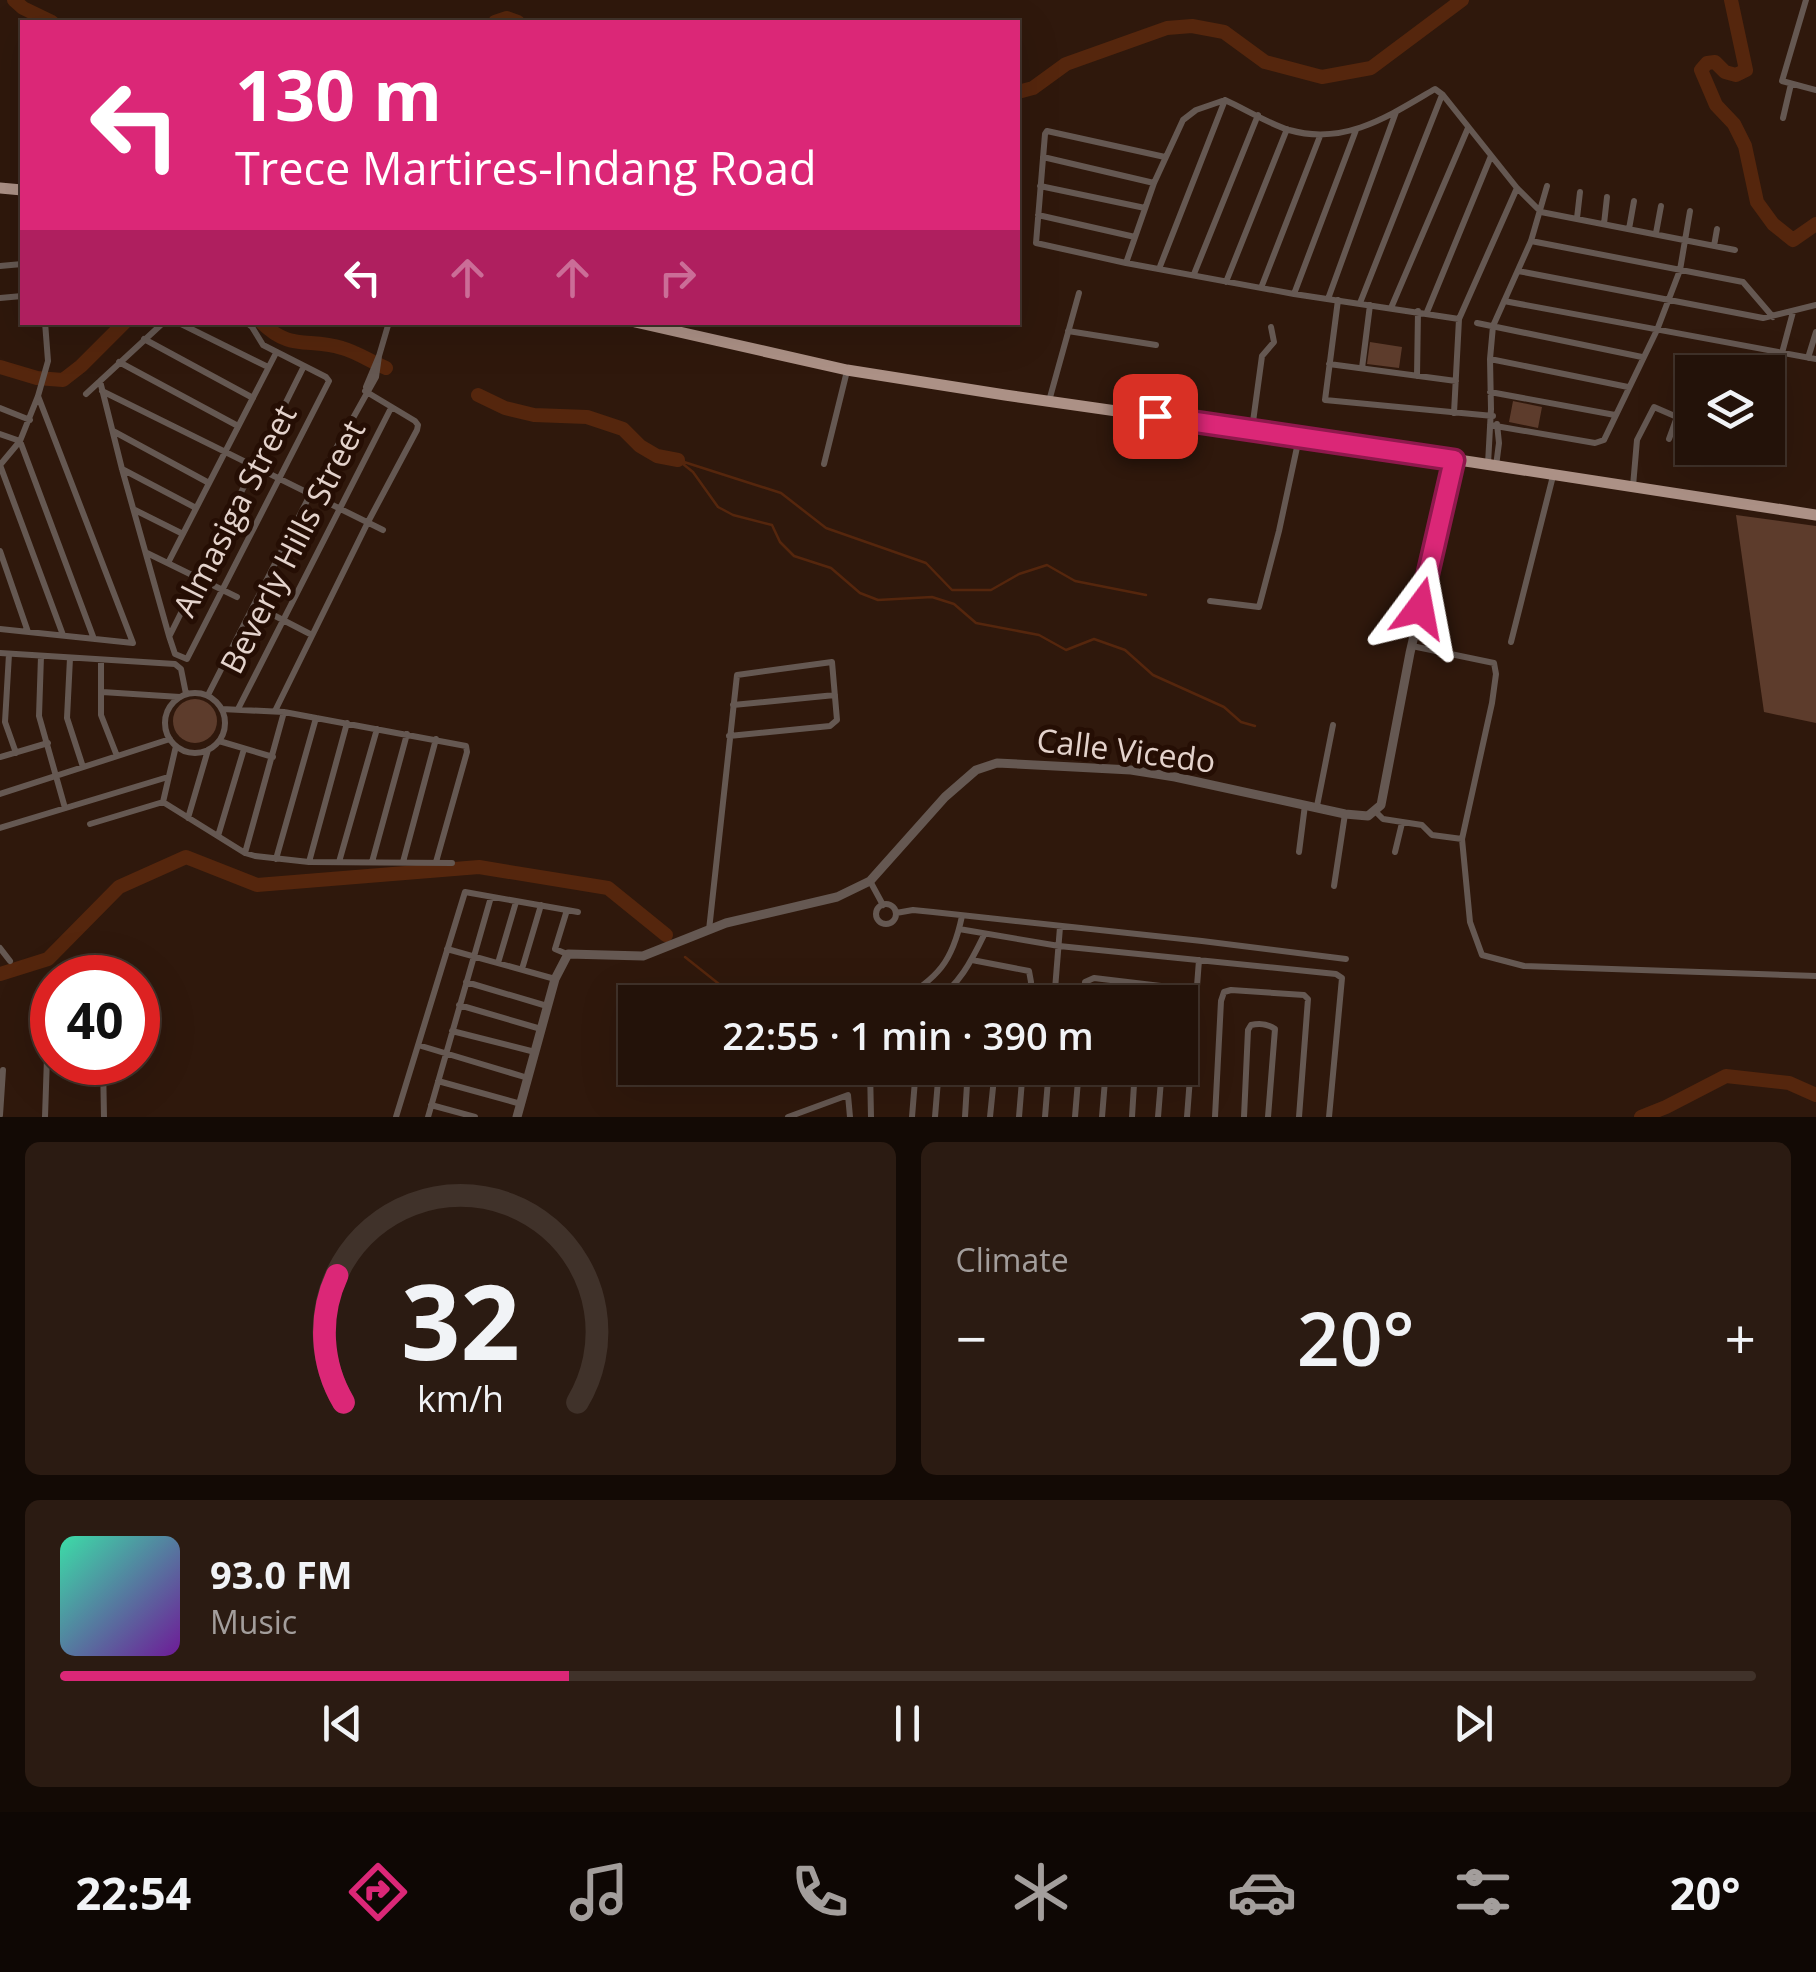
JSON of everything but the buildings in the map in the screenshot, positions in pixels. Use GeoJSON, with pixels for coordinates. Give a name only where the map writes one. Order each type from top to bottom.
{"type":"FeatureCollection","features":[{"type":"Feature","properties":{"kind":"main road"},"geometry":{"type":"LineString","coordinates":[[648,325],[848,370],[1816,515]]}},
{"type":"Feature","properties":{"kind":"street"},"geometry":{"type":"LineString","coordinates":[[1816,3],[1806,0],[1782,81],[1816,90]]}},
{"type":"Feature","properties":{"kind":"street"},"geometry":{"type":"LineString","coordinates":[[1782,118],[1791,84]]}},
{"type":"Feature","properties":{"kind":"street"},"geometry":{"type":"LineString","coordinates":[[1126,264],[1165,157],[1183,120],[1196,110],[1225,100],[1287,129],[1320,136],[1356,130],[1435,89],[1541,212],[1735,250]]}},
{"type":"Feature","properties":{"kind":"street"},"geometry":{"type":"LineString","coordinates":[[1360,303],[1443,94]]}},
{"type":"Feature","properties":{"kind":"street"},"geometry":{"type":"LineString","coordinates":[[1159,269],[1225,100]]}},
{"type":"Feature","properties":{"kind":"street"},"geometry":{"type":"LineString","coordinates":[[1328,299],[1396,112]]}},
{"type":"Feature","properties":{"kind":"street"},"geometry":{"type":"LineString","coordinates":[[1194,274],[1258,115]]}},
{"type":"Feature","properties":{"kind":"street"},"geometry":{"type":"LineString","coordinates":[[1391,308],[1468,128]]}},
{"type":"Feature","properties":{"kind":"street"},"geometry":{"type":"LineString","coordinates":[[1226,282],[1287,129]]}},
{"type":"Feature","properties":{"kind":"street"},"geometry":{"type":"LineString","coordinates":[[1165,157],[1051,130],[1045,134],[1035,239],[1039,244],[1126,264],[1459,318]]}},
{"type":"Feature","properties":{"kind":"street"},"geometry":{"type":"LineString","coordinates":[[1294,294],[1356,130]]}},
{"type":"Feature","properties":{"kind":"street"},"geometry":{"type":"LineString","coordinates":[[1262,288],[1320,136]]}},
{"type":"Feature","properties":{"kind":"street"},"geometry":{"type":"LineString","coordinates":[[1417,376],[1422,312],[1492,156]]}},
{"type":"Feature","properties":{"kind":"street"},"geometry":{"type":"LineString","coordinates":[[1043,157],[1154,183]]}},
{"type":"Feature","properties":{"kind":"street"},"geometry":{"type":"LineString","coordinates":[[1040,186],[1146,208]]}},
{"type":"Feature","properties":{"kind":"street"},"geometry":{"type":"LineString","coordinates":[[1492,465],[1493,326],[1531,241],[1547,186]]}},
{"type":"Feature","properties":{"kind":"street"},"geometry":{"type":"LineString","coordinates":[[1454,413],[1459,318],[1517,188]]}},
{"type":"Feature","properties":{"kind":"street"},"geometry":{"type":"LineString","coordinates":[[1577,218],[1580,192]]}},
{"type":"Feature","properties":{"kind":"street"},"geometry":{"type":"LineString","coordinates":[[1604,224],[1607,196]]}},
{"type":"Feature","properties":{"kind":"street"},"geometry":{"type":"LineString","coordinates":[[1629,229],[1634,201]]}},
{"type":"Feature","properties":{"kind":"street"},"geometry":{"type":"LineString","coordinates":[[1656,233],[1661,206]]}},
{"type":"Feature","properties":{"kind":"street"},"geometry":{"type":"LineString","coordinates":[[1338,300],[1325,400],[1493,418],[1595,443],[1604,440],[1656,330],[1680,270],[1690,212]]}},
{"type":"Feature","properties":{"kind":"street"},"geometry":{"type":"LineString","coordinates":[[1038,215],[1135,237]]}},
{"type":"Feature","properties":{"kind":"street"},"geometry":{"type":"LineString","coordinates":[[1714,246],[1717,230]]}},
{"type":"Feature","properties":{"kind":"street"},"geometry":{"type":"LineString","coordinates":[[1531,241],[1742,282],[1773,317]]}},
{"type":"Feature","properties":{"kind":"street"},"geometry":{"type":"LineString","coordinates":[[1518,271],[1763,318],[1816,305]]}},
{"type":"Feature","properties":{"kind":"street"},"geometry":{"type":"LineString","coordinates":[[1048,402],[1080,294]]}},
{"type":"Feature","properties":{"kind":"street"},"geometry":{"type":"LineString","coordinates":[[1504,300],[1812,359],[1816,332]]}},
{"type":"Feature","properties":{"kind":"street"},"geometry":{"type":"LineString","coordinates":[[1362,368],[1370,306]]}},
{"type":"Feature","properties":{"kind":"street"},"geometry":{"type":"LineString","coordinates":[[1782,353],[1793,312]]}},
{"type":"Feature","properties":{"kind":"street"},"geometry":{"type":"LineString","coordinates":[[1477,322],[1642,357]]}},
{"type":"Feature","properties":{"kind":"street"},"geometry":{"type":"LineString","coordinates":[[45,325],[48,360],[38,396],[20,441],[0,465],[63,635]]}},
{"type":"Feature","properties":{"kind":"street"},"geometry":{"type":"LineString","coordinates":[[86,394],[161,325]]}},
{"type":"Feature","properties":{"kind":"street"},"geometry":{"type":"LineString","coordinates":[[183,325],[268,368]]}},
{"type":"Feature","properties":{"kind":"street"},"geometry":{"type":"LineString","coordinates":[[169,636],[304,366],[263,345],[250,325]]}},
{"type":"Feature","properties":{"kind":"street"},"geometry":{"type":"LineString","coordinates":[[208,695],[361,404],[387,325]]}},
{"type":"Feature","properties":{"kind":"street"},"geometry":{"type":"LineString","coordinates":[[1252,430],[1262,356],[1274,342],[1271,327]]}},
{"type":"Feature","properties":{"kind":"street"},"geometry":{"type":"LineString","coordinates":[[1068,331],[1156,346]]}},
{"type":"Feature","properties":{"kind":"street"},"geometry":{"type":"LineString","coordinates":[[144,340],[253,398]]}},
{"type":"Feature","properties":{"kind":"street"},"geometry":{"type":"LineString","coordinates":[[168,563],[276,353]]}},
{"type":"Feature","properties":{"kind":"street"},"geometry":{"type":"LineString","coordinates":[[1490,359],[1628,387]]}},
{"type":"Feature","properties":{"kind":"street"},"geometry":{"type":"LineString","coordinates":[[119,362],[238,426]]}},
{"type":"Feature","properties":{"kind":"street"},"geometry":{"type":"LineString","coordinates":[[1329,364],[1456,381]]}},
{"type":"Feature","properties":{"kind":"street","name":"Almasiga Street"},"geometry":{"type":"LineString","coordinates":[[169,636],[176,654],[187,659],[327,386],[326,377],[304,366]]}},
{"type":"Feature","properties":{"kind":"street"},"geometry":{"type":"LineString","coordinates":[[824,464],[848,370]]}},
{"type":"Feature","properties":{"kind":"street"},"geometry":{"type":"LineString","coordinates":[[100,380],[169,636]]}},
{"type":"Feature","properties":{"kind":"street"},"geometry":{"type":"LineString","coordinates":[[101,390],[383,530]]}},
{"type":"Feature","properties":{"kind":"street"},"geometry":{"type":"LineString","coordinates":[[274,711],[418,425],[366,392]]}},
{"type":"Feature","properties":{"kind":"street"},"geometry":{"type":"LineString","coordinates":[[1490,392],[1615,415]]}},
{"type":"Feature","properties":{"kind":"street"},"geometry":{"type":"LineString","coordinates":[[0,628],[133,643],[38,396]]}},
{"type":"Feature","properties":{"kind":"street"},"geometry":{"type":"LineString","coordinates":[[1633,487],[1638,436],[1654,407],[1677,417],[1669,439]]}},
{"type":"Feature","properties":{"kind":"street"},"geometry":{"type":"LineString","coordinates":[[0,408],[30,420]]}},
{"type":"Feature","properties":{"kind":"street","name":"Beverly Hills Street"},"geometry":{"type":"LineString","coordinates":[[238,709],[391,408]]}},
{"type":"Feature","properties":{"kind":"street"},"geometry":{"type":"LineString","coordinates":[[113,431],[209,483]]}},
{"type":"Feature","properties":{"kind":"street"},"geometry":{"type":"LineString","coordinates":[[0,435],[20,441]]}},
{"type":"Feature","properties":{"kind":"street"},"geometry":{"type":"LineString","coordinates":[[1210,600],[1259,607],[1300,437]]}},
{"type":"Feature","properties":{"kind":"street"},"geometry":{"type":"LineString","coordinates":[[20,441],[94,638]]}},
{"type":"Feature","properties":{"kind":"street"},"geometry":{"type":"LineString","coordinates":[[1454,460],[1381,805],[1374,810],[1382,818],[1422,825],[1432,834],[1462,839]]}},
{"type":"Feature","properties":{"kind":"street"},"geometry":{"type":"LineString","coordinates":[[122,469],[196,508]]}},
{"type":"Feature","properties":{"kind":"street"},"geometry":{"type":"LineString","coordinates":[[1511,642],[1553,474]]}},
{"type":"Feature","properties":{"kind":"street"},"geometry":{"type":"LineString","coordinates":[[134,510],[183,534]]}},
{"type":"Feature","properties":{"kind":"street"},"geometry":{"type":"LineString","coordinates":[[0,551],[28,632]]}},
{"type":"Feature","properties":{"kind":"street"},"geometry":{"type":"LineString","coordinates":[[146,552],[238,597]]}},
{"type":"Feature","properties":{"kind":"street"},"geometry":{"type":"LineString","coordinates":[[254,605],[312,634]]}},
{"type":"Feature","properties":{"kind":"street"},"geometry":{"type":"LineString","coordinates":[[1412,646],[1494,663],[1492,702],[1462,839],[1470,922],[1482,955],[1524,966],[1816,976]]}},
{"type":"Feature","properties":{"kind":"street"},"geometry":{"type":"LineString","coordinates":[[16,752],[5,722],[4,654],[175,664],[181,669],[183,696],[168,711],[166,721],[173,742],[163,802]]}},
{"type":"Feature","properties":{"kind":"street"},"geometry":{"type":"LineString","coordinates":[[41,656],[39,716],[65,808]]}},
{"type":"Feature","properties":{"kind":"street"},"geometry":{"type":"LineString","coordinates":[[70,658],[67,718],[83,767]]}},
{"type":"Feature","properties":{"kind":"street"},"geometry":{"type":"LineString","coordinates":[[101,660],[102,715],[118,756]]}},
{"type":"Feature","properties":{"kind":"street"},"geometry":{"type":"LineString","coordinates":[[709,930],[729,736],[737,674],[832,662],[837,720],[830,726],[729,736]]}},
{"type":"Feature","properties":{"kind":"street"},"geometry":{"type":"LineString","coordinates":[[0,794],[173,742],[191,752],[208,750],[224,731],[222,709],[208,695],[102,692]]}},
{"type":"Feature","properties":{"kind":"street"},"geometry":{"type":"LineString","coordinates":[[733,705],[835,695]]}},
{"type":"Feature","properties":{"kind":"street"},"geometry":{"type":"LineString","coordinates":[[222,709],[284,712],[466,746],[436,862]]}},
{"type":"Feature","properties":{"kind":"street"},"geometry":{"type":"LineString","coordinates":[[245,852],[284,712]]}},
{"type":"Feature","properties":{"kind":"street"},"geometry":{"type":"LineString","coordinates":[[276,858],[316,718]]}},
{"type":"Feature","properties":{"kind":"street"},"geometry":{"type":"LineString","coordinates":[[309,862],[347,724]]}},
{"type":"Feature","properties":{"kind":"street"},"geometry":{"type":"LineString","coordinates":[[1299,852],[1332,725]]}},
{"type":"Feature","properties":{"kind":"street"},"geometry":{"type":"LineString","coordinates":[[339,862],[377,729]]}},
{"type":"Feature","properties":{"kind":"street"},"geometry":{"type":"LineString","coordinates":[[372,862],[407,734]]}},
{"type":"Feature","properties":{"kind":"street"},"geometry":{"type":"LineString","coordinates":[[403,862],[436,739]]}},
{"type":"Feature","properties":{"kind":"street"},"geometry":{"type":"LineString","coordinates":[[219,741],[274,757]]}},
{"type":"Feature","properties":{"kind":"street"},"geometry":{"type":"LineString","coordinates":[[0,757],[48,743]]}},
{"type":"Feature","properties":{"kind":"street"},"geometry":{"type":"LineString","coordinates":[[218,836],[244,749]]}},
{"type":"Feature","properties":{"kind":"street"},"geometry":{"type":"LineString","coordinates":[[188,818],[208,750]]}},
{"type":"Feature","properties":{"kind":"street","name":"Calle Vicedo"},"geometry":{"type":"LineString","coordinates":[[568,954],[643,956],[709,930],[836,898],[870,881],[976,770],[997,763],[1131,770],[1344,814],[1368,816],[1374,810]]}},
{"type":"Feature","properties":{"kind":"street"},"geometry":{"type":"LineString","coordinates":[[0,828],[169,776]]}},
{"type":"Feature","properties":{"kind":"street"},"geometry":{"type":"LineString","coordinates":[[90,824],[163,802],[245,852],[309,862],[452,863]]}},
{"type":"Feature","properties":{"kind":"street"},"geometry":{"type":"LineString","coordinates":[[1334,886],[1344,814]]}},
{"type":"Feature","properties":{"kind":"street"},"geometry":{"type":"LineString","coordinates":[[1395,852],[1402,823]]}},
{"type":"Feature","properties":{"kind":"street"},"geometry":{"type":"LineString","coordinates":[[870,881],[883,905]]}},
{"type":"Feature","properties":{"kind":"street"},"geometry":{"type":"LineString","coordinates":[[396,1117],[465,892],[578,912]]}},
{"type":"Feature","properties":{"kind":"street"},"geometry":{"type":"LineString","coordinates":[[428,1117],[492,897]]}},
{"type":"Feature","properties":{"kind":"street"},"geometry":{"type":"LineString","coordinates":[[498,963],[516,902]]}},
{"type":"Feature","properties":{"kind":"street"},"geometry":{"type":"LineString","coordinates":[[522,970],[541,905]]}},
{"type":"Feature","properties":{"kind":"street"},"geometry":{"type":"LineString","coordinates":[[883,905],[896,912],[891,922],[882,922],[877,914],[883,905]]}},
{"type":"Feature","properties":{"kind":"street"},"geometry":{"type":"LineString","coordinates":[[517,1117],[555,979],[568,954],[556,949],[566,910]]}},
{"type":"Feature","properties":{"kind":"street"},"geometry":{"type":"LineString","coordinates":[[896,912],[913,910],[1202,940],[1346,959]]}},
{"type":"Feature","properties":{"kind":"street"},"geometry":{"type":"LineString","coordinates":[[924,985],[940,971],[962,916]]}},
{"type":"Feature","properties":{"kind":"street"},"geometry":{"type":"LineString","coordinates":[[1055,985],[1060,927]]}},
{"type":"Feature","properties":{"kind":"street"},"geometry":{"type":"LineString","coordinates":[[959,929],[1058,946],[1336,974],[1342,978],[1329,1117]]}},
{"type":"Feature","properties":{"kind":"street"},"geometry":{"type":"LineString","coordinates":[[955,985],[984,935]]}},
{"type":"Feature","properties":{"kind":"street"},"geometry":{"type":"LineString","coordinates":[[0,948],[10,961]]}},
{"type":"Feature","properties":{"kind":"street"},"geometry":{"type":"LineString","coordinates":[[447,949],[555,979]]}},
{"type":"Feature","properties":{"kind":"street"},"geometry":{"type":"LineString","coordinates":[[972,960],[1029,972],[1031,985]]}},
{"type":"Feature","properties":{"kind":"street"},"geometry":{"type":"LineString","coordinates":[[1188,1117],[1199,960]]}},
{"type":"Feature","properties":{"kind":"street"},"geometry":{"type":"LineString","coordinates":[[1085,985],[1094,978],[1153,985]]}},
{"type":"Feature","properties":{"kind":"street"},"geometry":{"type":"LineString","coordinates":[[466,982],[547,1006]]}},
{"type":"Feature","properties":{"kind":"street"},"geometry":{"type":"LineString","coordinates":[[1215,1117],[1221,1001],[1224,992],[1231,990],[1308,999],[1299,1117]]}},
{"type":"Feature","properties":{"kind":"street"},"geometry":{"type":"LineString","coordinates":[[460,1005],[541,1029]]}},
{"type":"Feature","properties":{"kind":"street"},"geometry":{"type":"LineString","coordinates":[[1244,1117],[1248,1030],[1250,1025],[1257,1024],[1274,1029],[1268,1117]]}},
{"type":"Feature","properties":{"kind":"street"},"geometry":{"type":"LineString","coordinates":[[452,1031],[535,1052]]}},
{"type":"Feature","properties":{"kind":"street"},"geometry":{"type":"LineString","coordinates":[[418,1045],[528,1078]]}},
{"type":"Feature","properties":{"kind":"street"},"geometry":{"type":"LineString","coordinates":[[0,1115],[2,1070]]}},
{"type":"Feature","properties":{"kind":"street"},"geometry":{"type":"LineString","coordinates":[[438,1081],[520,1104]]}},
{"type":"Feature","properties":{"kind":"street"},"geometry":{"type":"LineString","coordinates":[[45,1117],[46,1085]]}},
{"type":"Feature","properties":{"kind":"street"},"geometry":{"type":"LineString","coordinates":[[103,1085],[104,1117]]}},
{"type":"Feature","properties":{"kind":"street"},"geometry":{"type":"LineString","coordinates":[[871,1085],[872,1117]]}},
{"type":"Feature","properties":{"kind":"street"},"geometry":{"type":"LineString","coordinates":[[912,1117],[915,1085]]}},
{"type":"Feature","properties":{"kind":"street"},"geometry":{"type":"LineString","coordinates":[[935,1117],[938,1085]]}},
{"type":"Feature","properties":{"kind":"street"},"geometry":{"type":"LineString","coordinates":[[965,1117],[967,1085]]}},
{"type":"Feature","properties":{"kind":"street"},"geometry":{"type":"LineString","coordinates":[[990,1117],[993,1085]]}},
{"type":"Feature","properties":{"kind":"street"},"geometry":{"type":"LineString","coordinates":[[1019,1117],[1022,1085]]}},
{"type":"Feature","properties":{"kind":"street"},"geometry":{"type":"LineString","coordinates":[[1046,1117],[1048,1085]]}},
{"type":"Feature","properties":{"kind":"street"},"geometry":{"type":"LineString","coordinates":[[1075,1117],[1078,1085]]}},
{"type":"Feature","properties":{"kind":"street"},"geometry":{"type":"LineString","coordinates":[[1102,1117],[1105,1085]]}},
{"type":"Feature","properties":{"kind":"street"},"geometry":{"type":"LineString","coordinates":[[1132,1117],[1134,1085]]}},
{"type":"Feature","properties":{"kind":"street"},"geometry":{"type":"LineString","coordinates":[[1158,1117],[1161,1085]]}},
{"type":"Feature","properties":{"kind":"street"},"geometry":{"type":"LineString","coordinates":[[788,1117],[848,1095],[850,1117]]}},
{"type":"Feature","properties":{"kind":"street"},"geometry":{"type":"LineString","coordinates":[[432,1105],[475,1117]]}},
{"type":"Feature","properties":{"kind":"shaded area"},"geometry":{"type":"Polygon","coordinates":[[[1370,342],[1402,347],[1399,368],[1367,364],[1370,342]]]}},
{"type":"Feature","properties":{"kind":"shaded area"},"geometry":{"type":"Polygon","coordinates":[[[1513,401],[1542,407],[1538,428],[1509,422],[1513,401]]]}},
{"type":"Feature","properties":{"kind":"shaded area"},"geometry":{"type":"Polygon","coordinates":[[[1736,515],[1816,526],[1816,723],[1764,712],[1736,515]]]}},
{"type":"Feature","properties":{"kind":"shaded area"},"geometry":{"type":"Polygon","coordinates":[[[195,699],[211,705],[217,721],[211,737],[195,743],[179,737],[173,721],[179,705],[195,699]]]}},
{"type":"Feature","properties":{"kind":"waterway"},"geometry":{"type":"LineString","coordinates":[[14,0],[48,20]]}},
{"type":"Feature","properties":{"kind":"waterway"},"geometry":{"type":"LineString","coordinates":[[1020,91],[1033,88],[1066,64],[1167,28],[1192,26],[1224,32],[1265,62],[1322,77],[1371,68],[1462,0]]}},
{"type":"Feature","properties":{"kind":"waterway"},"geometry":{"type":"LineString","coordinates":[[1731,0],[1746,70],[1736,75],[1725,72],[1715,62],[1707,63],[1701,70],[1716,105],[1734,124],[1745,146],[1757,202],[1773,224],[1793,240],[1816,224]]}},
{"type":"Feature","properties":{"kind":"waterway"},"geometry":{"type":"LineString","coordinates":[[501,20],[512,20]]}},
{"type":"Feature","properties":{"kind":"waterway"},"geometry":{"type":"LineString","coordinates":[[0,367],[37,378],[63,380],[122,325]]}},
{"type":"Feature","properties":{"kind":"waterway"},"geometry":{"type":"LineString","coordinates":[[265,325],[291,341],[342,348],[386,368]]}},
{"type":"Feature","properties":{"kind":"waterway"},"geometry":{"type":"LineString","coordinates":[[478,395],[505,408],[534,415],[587,417],[623,429],[657,456],[678,460]]}},
{"type":"Feature","properties":{"kind":"waterway"},"geometry":{"type":"LineString","coordinates":[[678,460],[693,472],[718,507],[772,525],[780,542],[794,556],[831,568],[860,593],[878,600],[932,597],[954,604],[976,623],[1039,635],[1066,650],[1094,639],[1125,650],[1153,675],[1224,707],[1241,722],[1255,726]]}},
{"type":"Feature","properties":{"kind":"waterway"},"geometry":{"type":"LineString","coordinates":[[684,462],[781,493],[826,528],[926,563],[952,590],[991,590],[1019,574],[1047,565],[1075,581],[1146,595]]}},
{"type":"Feature","properties":{"kind":"waterway"},"geometry":{"type":"LineString","coordinates":[[0,974],[48,959],[119,887],[186,857],[257,885],[479,867],[608,888],[666,935]]}},
{"type":"Feature","properties":{"kind":"waterway"},"geometry":{"type":"LineString","coordinates":[[685,957],[720,985]]}},
{"type":"Feature","properties":{"kind":"waterway"},"geometry":{"type":"LineString","coordinates":[[1641,1117],[1726,1076],[1789,1083],[1816,1095]]}},
{"type":"Feature","properties":{"kind":"route"},"geometry":{"type":"LineString","coordinates":[[1155,416],[1454,460],[1420,608]]}}]}
